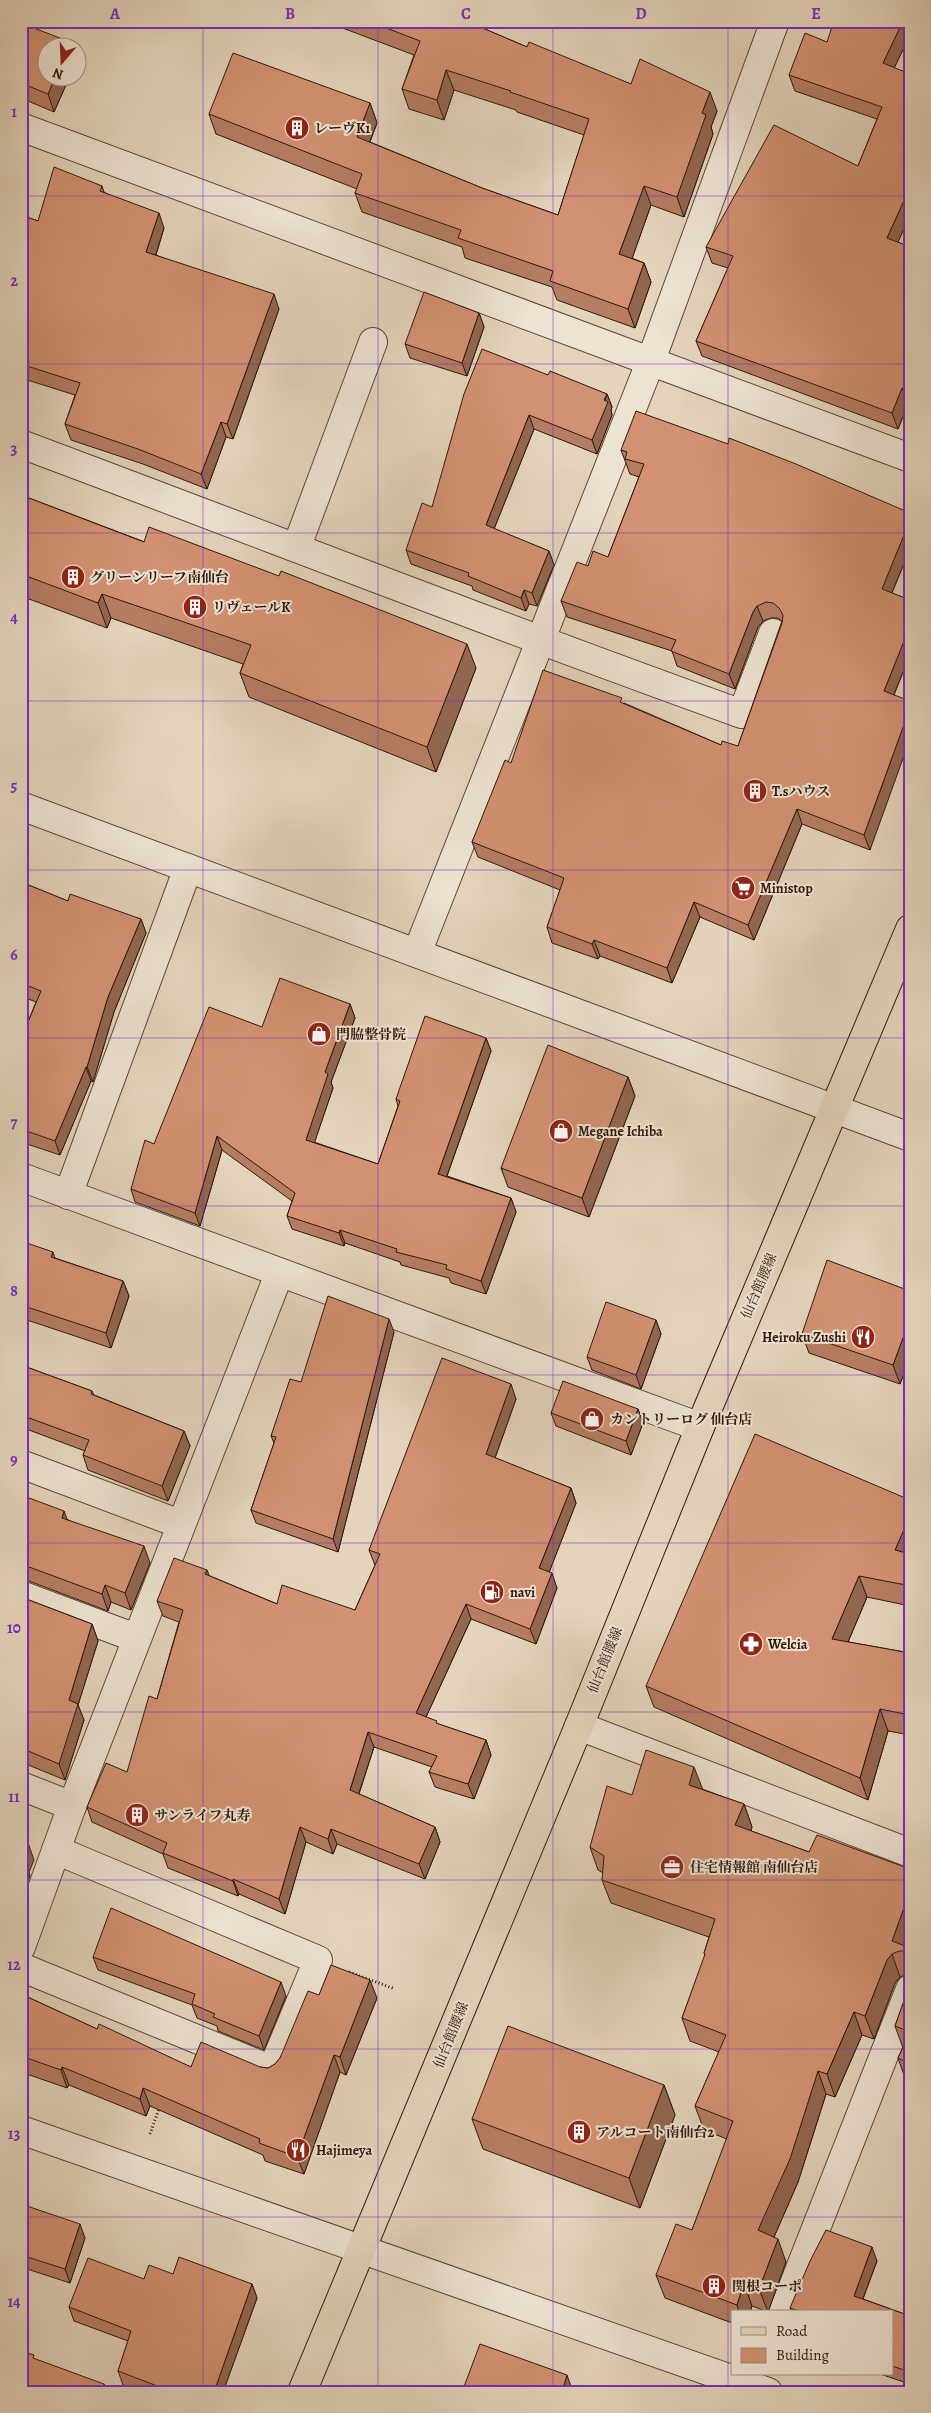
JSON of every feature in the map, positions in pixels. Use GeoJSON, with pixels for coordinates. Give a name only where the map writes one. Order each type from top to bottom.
{"type":"FeatureCollection","features":[{"type":"Feature","properties":{"kind":"main road","name":"仙台館腰線"},"geometry":{"type":"LineString","coordinates":[[302,2392],[579,1726],[700,1427],[910,929]]}},
{"type":"Feature","properties":{"kind":"street"},"geometry":{"type":"LineString","coordinates":[[417,954],[650,363],[775,21]]}},
{"type":"Feature","properties":{"kind":"street"},"geometry":{"type":"LineString","coordinates":[[21,127],[650,363],[910,458]]}},
{"type":"Feature","properties":{"kind":"street"},"geometry":{"type":"LineString","coordinates":[[297,546],[373,342]]}},
{"type":"Feature","properties":{"kind":"street"},"geometry":{"type":"LineString","coordinates":[[21,444],[297,546],[539,642],[742,714],[773,633]]}},
{"type":"Feature","properties":{"kind":"street"},"geometry":{"type":"LineString","coordinates":[[21,806],[910,1137]]}},
{"type":"Feature","properties":{"kind":"street"},"geometry":{"type":"LineString","coordinates":[[68,1195],[188,868]]}},
{"type":"Feature","properties":{"kind":"street"},"geometry":{"type":"LineString","coordinates":[[21,1177],[279,1274],[700,1427]]}},
{"type":"Feature","properties":{"kind":"street"},"geometry":{"type":"LineString","coordinates":[[21,1947],[136,1638],[279,1274]]}},
{"type":"Feature","properties":{"kind":"street"},"geometry":{"type":"LineString","coordinates":[[21,1464],[180,1524]]}},
{"type":"Feature","properties":{"kind":"street"},"geometry":{"type":"LineString","coordinates":[[21,1595],[136,1638]]}},
{"type":"Feature","properties":{"kind":"street"},"geometry":{"type":"LineString","coordinates":[[579,1726],[910,1853]]}},
{"type":"Feature","properties":{"kind":"street"},"geometry":{"type":"LineString","coordinates":[[21,1786],[72,1806]]}},
{"type":"Feature","properties":{"kind":"street"},"geometry":{"type":"LineString","coordinates":[[21,1968],[272,2070],[318,1960],[56,1850]]}},
{"type":"Feature","properties":{"kind":"street"},"geometry":{"type":"LineString","coordinates":[[784,2310],[910,1989]]}},
{"type":"Feature","properties":{"kind":"street"},"geometry":{"type":"LineString","coordinates":[[21,2130],[361,2250],[758,2386]]}},
{"type":"Feature","properties":{"kind":"path"},"geometry":{"type":"LineString","coordinates":[[318,1960],[395,1989]]}},
{"type":"Feature","properties":{"kind":"path"},"geometry":{"type":"LineString","coordinates":[[150,2134],[163,2098]]}},
{"type":"Feature","properties":{"kind":"building"},"geometry":{"type":"Polygon","coordinates":[[[368,21],[466,21],[527,47],[529,42],[631,84],[640,59],[710,92],[702,113],[706,115],[677,197],[644,186],[619,254],[644,263],[628,309],[550,281],[553,271],[458,238],[461,230],[355,193],[362,174],[209,114],[233,53],[370,103],[357,137],[482,188],[558,215],[589,119],[446,70],[437,100],[402,89],[420,41],[368,21]]]}},
{"type":"Feature","properties":{"kind":"building"},"geometry":{"type":"Polygon","coordinates":[[[834,21],[903,21],[883,63],[910,74],[910,187],[887,238],[910,247],[910,391],[902,388],[892,413],[696,341],[733,256],[706,247],[774,125],[858,166],[882,107],[789,75],[805,33],[827,42],[834,21]]]}},
{"type":"Feature","properties":{"kind":"building"},"geometry":{"type":"Polygon","coordinates":[[[21,23],[60,38],[38,38],[38,88],[51,88],[48,94],[21,83],[21,23]]]}},
{"type":"Feature","properties":{"kind":"building"},"geometry":{"type":"Polygon","coordinates":[[[54,167],[102,186],[100,191],[159,213],[146,252],[274,294],[227,424],[221,422],[201,474],[138,449],[65,424],[80,383],[21,364],[21,215],[38,221],[54,167]]]}},
{"type":"Feature","properties":{"kind":"building"},"geometry":{"type":"Polygon","coordinates":[[[424,292],[479,313],[462,363],[405,344],[424,292]]]}},
{"type":"Feature","properties":{"kind":"building"},"geometry":{"type":"Polygon","coordinates":[[[482,349],[548,375],[550,371],[607,394],[604,400],[608,402],[592,440],[529,415],[486,525],[549,551],[532,593],[524,590],[521,598],[468,576],[469,573],[406,550],[422,503],[432,507],[464,394],[482,349]]]}},
{"type":"Feature","properties":{"kind":"building"},"geometry":{"type":"Polygon","coordinates":[[[636,411],[728,444],[729,438],[796,464],[910,513],[910,520],[882,589],[910,600],[910,626],[884,691],[910,701],[910,708],[864,835],[797,809],[748,925],[694,902],[667,968],[594,940],[592,944],[547,927],[564,878],[472,842],[505,760],[511,763],[543,670],[622,698],[620,702],[721,745],[722,741],[738,746],[782,623],[783,615],[773,603],[766,602],[757,606],[753,612],[729,674],[671,651],[676,640],[561,601],[577,562],[588,566],[593,551],[608,557],[644,464],[625,459],[627,452],[621,450],[636,411]]]}},
{"type":"Feature","properties":{"kind":"building"},"geometry":{"type":"Polygon","coordinates":[[[21,495],[144,542],[149,527],[279,576],[281,571],[467,644],[427,747],[240,673],[251,645],[102,594],[98,603],[21,574],[21,495]]]}},
{"type":"Feature","properties":{"kind":"building"},"geometry":{"type":"Polygon","coordinates":[[[21,882],[68,901],[70,894],[141,919],[108,997],[87,1067],[55,1141],[21,1129],[21,1039],[41,991],[21,983],[21,882]]]}},
{"type":"Feature","properties":{"kind":"building"},"geometry":{"type":"Polygon","coordinates":[[[280,978],[350,1004],[325,1072],[328,1074],[306,1140],[378,1164],[400,1101],[396,1099],[425,1016],[486,1038],[438,1174],[511,1198],[481,1281],[446,1269],[447,1265],[396,1252],[397,1249],[340,1230],[339,1233],[287,1216],[295,1193],[217,1136],[195,1213],[131,1189],[145,1140],[154,1144],[209,1007],[262,1027],[280,978]]]}},
{"type":"Feature","properties":{"kind":"building"},"geometry":{"type":"Polygon","coordinates":[[[548,1045],[628,1077],[582,1198],[501,1168],[548,1045]]]}},
{"type":"Feature","properties":{"kind":"building"},"geometry":{"type":"Polygon","coordinates":[[[21,1241],[53,1252],[51,1257],[123,1281],[106,1333],[21,1305],[21,1241]]]}},
{"type":"Feature","properties":{"kind":"building"},"geometry":{"type":"Polygon","coordinates":[[[827,1260],[910,1291],[910,1319],[893,1365],[802,1334],[827,1260]]]}},
{"type":"Feature","properties":{"kind":"building"},"geometry":{"type":"Polygon","coordinates":[[[328,1296],[389,1319],[333,1539],[251,1510],[276,1437],[271,1436],[290,1379],[301,1382],[328,1296]]]}},
{"type":"Feature","properties":{"kind":"building"},"geometry":{"type":"Polygon","coordinates":[[[606,1302],[656,1320],[636,1375],[587,1357],[606,1302]]]}},
{"type":"Feature","properties":{"kind":"building"},"geometry":{"type":"Polygon","coordinates":[[[442,1358],[511,1384],[486,1454],[571,1488],[539,1568],[552,1573],[530,1629],[466,1604],[416,1713],[437,1721],[436,1723],[486,1740],[468,1784],[429,1772],[437,1756],[368,1732],[350,1790],[435,1827],[419,1864],[331,1829],[328,1839],[300,1827],[279,1899],[233,1879],[233,1881],[163,1853],[167,1843],[87,1807],[106,1763],[127,1772],[149,1696],[157,1699],[183,1610],[157,1601],[174,1558],[207,1570],[205,1574],[277,1604],[282,1585],[355,1610],[380,1554],[369,1550],[442,1358]]]}},
{"type":"Feature","properties":{"kind":"building"},"geometry":{"type":"Polygon","coordinates":[[[21,1365],[92,1391],[91,1394],[184,1431],[162,1486],[83,1455],[89,1440],[21,1415],[21,1365]]]}},
{"type":"Feature","properties":{"kind":"building"},"geometry":{"type":"Polygon","coordinates":[[[563,1381],[638,1409],[626,1441],[551,1413],[563,1381]]]}},
{"type":"Feature","properties":{"kind":"building"},"geometry":{"type":"Polygon","coordinates":[[[755,1434],[910,1500],[910,1516],[895,1550],[910,1554],[910,1569],[906,1585],[859,1576],[832,1639],[910,1653],[910,1715],[880,1709],[860,1778],[646,1686],[755,1434]]]}},
{"type":"Feature","properties":{"kind":"building"},"geometry":{"type":"Polygon","coordinates":[[[21,1495],[64,1511],[62,1518],[144,1546],[125,1593],[105,1585],[102,1594],[21,1564],[21,1495]]]}},
{"type":"Feature","properties":{"kind":"building"},"geometry":{"type":"Polygon","coordinates":[[[21,1597],[92,1624],[69,1700],[78,1704],[59,1764],[21,1748],[21,1597]]]}},
{"type":"Feature","properties":{"kind":"building"},"geometry":{"type":"Polygon","coordinates":[[[646,1750],[694,1767],[689,1785],[744,1804],[735,1825],[809,1852],[817,1835],[910,1869],[910,1891],[892,1941],[910,1948],[910,1953],[899,1951],[892,1954],[887,1960],[865,2016],[854,2012],[827,2074],[818,2071],[790,2159],[758,2230],[778,2239],[759,2289],[744,2283],[737,2305],[656,2275],[676,2224],[692,2230],[733,2121],[695,2106],[726,2035],[682,2018],[705,1954],[715,1919],[602,1880],[604,1856],[590,1847],[607,1786],[632,1795],[646,1750]]]}},
{"type":"Feature","properties":{"kind":"building"},"geometry":{"type":"Polygon","coordinates":[[[21,1837],[27,1840],[21,1854],[21,1837]]]}},
{"type":"Feature","properties":{"kind":"building"},"geometry":{"type":"Polygon","coordinates":[[[111,1908],[281,1982],[259,2036],[213,2017],[215,2014],[192,2004],[195,1994],[93,1957],[111,1908]]]}},
{"type":"Feature","properties":{"kind":"building"},"geometry":{"type":"Polygon","coordinates":[[[331,1965],[370,1980],[340,2057],[334,2055],[297,2157],[259,2143],[260,2139],[143,2088],[140,2099],[62,2067],[61,2070],[21,2056],[21,1994],[97,2029],[99,2024],[191,2067],[201,2042],[260,2067],[268,2068],[280,2058],[308,1991],[319,1995],[331,1965]]]}},
{"type":"Feature","properties":{"kind":"building"},"geometry":{"type":"Polygon","coordinates":[[[910,1984],[910,2032],[895,2026],[910,1984]]]}},
{"type":"Feature","properties":{"kind":"building","name":"アルコート南仙台2"},"geometry":{"type":"Polygon","coordinates":[[[508,2026],[664,2085],[629,2178],[472,2119],[508,2026]]]}},
{"type":"Feature","properties":{"kind":"building"},"geometry":{"type":"Polygon","coordinates":[[[910,2033],[910,2064],[898,2058],[910,2033]]]}},
{"type":"Feature","properties":{"kind":"building"},"geometry":{"type":"Polygon","coordinates":[[[21,2204],[80,2224],[65,2269],[21,2255],[21,2204]]]}},
{"type":"Feature","properties":{"kind":"building"},"geometry":{"type":"Polygon","coordinates":[[[826,2230],[872,2247],[854,2296],[893,2310],[796,2310],[790,2308],[810,2261],[826,2230]]]}},
{"type":"Feature","properties":{"kind":"building"},"geometry":{"type":"Polygon","coordinates":[[[179,2257],[252,2284],[214,2392],[173,2392],[118,2371],[131,2331],[69,2307],[88,2258],[144,2279],[149,2265],[173,2274],[179,2257]]]}},
{"type":"Feature","properties":{"kind":"building"},"geometry":{"type":"Polygon","coordinates":[[[894,2310],[910,2316],[910,2372],[894,2367],[894,2310]]]}},
{"type":"Feature","properties":{"kind":"building"},"geometry":{"type":"Polygon","coordinates":[[[480,2344],[567,2375],[562,2392],[462,2392],[480,2344]]]}},
{"type":"Feature","properties":{"kind":"building"},"geometry":{"type":"Polygon","coordinates":[[[21,2351],[34,2355],[33,2358],[104,2384],[102,2392],[21,2392],[21,2351]]]}},
{"type":"Feature","properties":{"kind":"building"},"geometry":{"type":"Polygon","coordinates":[[[359,2387],[372,2392],[358,2392],[359,2387]]]}},
{"type":"Feature","properties":{"kind":"place","name":"レーヴK1"},"geometry":{"type":"Point","coordinates":[297,128]}},
{"type":"Feature","properties":{"kind":"place","name":"グリーンリーフ南仙台"},"geometry":{"type":"Point","coordinates":[73,577]}},
{"type":"Feature","properties":{"kind":"place","name":"リヴェールK"},"geometry":{"type":"Point","coordinates":[195,607]}},
{"type":"Feature","properties":{"kind":"place","name":"T.sハウス"},"geometry":{"type":"Point","coordinates":[755,791]}},
{"type":"Feature","properties":{"kind":"place","name":"Ministop"},"geometry":{"type":"Point","coordinates":[743,888]}},
{"type":"Feature","properties":{"kind":"place","name":"門脇整骨院"},"geometry":{"type":"Point","coordinates":[319,1034]}},
{"type":"Feature","properties":{"kind":"place","name":"Megane Ichiba"},"geometry":{"type":"Point","coordinates":[561,1131]}},
{"type":"Feature","properties":{"kind":"place","name":"Heiroku Zushi"},"geometry":{"type":"Point","coordinates":[863,1337]}},
{"type":"Feature","properties":{"kind":"place","name":"カントリーログ 仙台店"},"geometry":{"type":"Point","coordinates":[592,1419]}},
{"type":"Feature","properties":{"kind":"place","name":"navi"},"geometry":{"type":"Point","coordinates":[492,1592]}},
{"type":"Feature","properties":{"kind":"place","name":"Welcia"},"geometry":{"type":"Point","coordinates":[751,1644]}},
{"type":"Feature","properties":{"kind":"place","name":"サンライフ丸寿"},"geometry":{"type":"Point","coordinates":[137,1815]}},
{"type":"Feature","properties":{"kind":"place","name":"住宅情報館 南仙台店"},"geometry":{"type":"Point","coordinates":[672,1867]}},
{"type":"Feature","properties":{"kind":"place","name":"アルコート南仙台2"},"geometry":{"type":"Point","coordinates":[579,2132]}},
{"type":"Feature","properties":{"kind":"place","name":"Hajimeya"},"geometry":{"type":"Point","coordinates":[298,2150]}},
{"type":"Feature","properties":{"kind":"place","name":"関根コーポ"},"geometry":{"type":"Point","coordinates":[714,2286]}}]}
